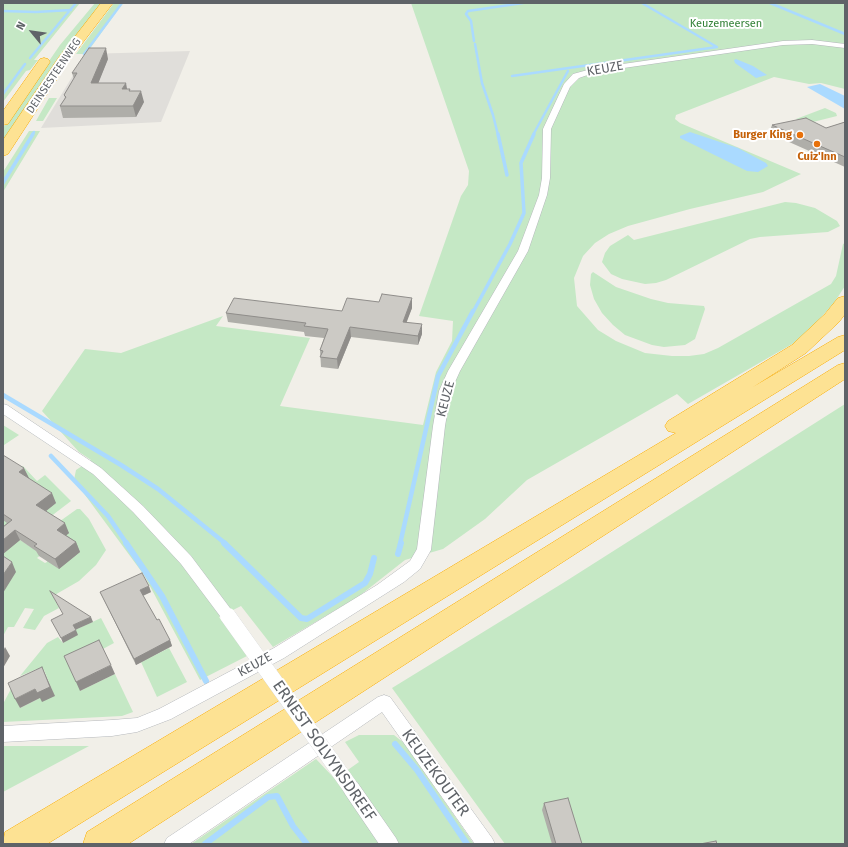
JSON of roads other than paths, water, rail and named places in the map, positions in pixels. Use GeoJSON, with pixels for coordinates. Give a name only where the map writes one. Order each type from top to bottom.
{"type":"FeatureCollection","features":[{"type":"Feature","properties":{"kind":"highway","name":"DEINSESTEENWEG"},"geometry":{"type":"LineString","coordinates":[[3,151],[63,60],[107,3]]}},
{"type":"Feature","properties":{"kind":"highway","name":"DEINSESTEENWEG"},"geometry":{"type":"LineString","coordinates":[[3,121],[52,52]]}},
{"type":"Feature","properties":{"kind":"highway"},"geometry":{"type":"LineString","coordinates":[[535,530],[665,433],[799,349],[817,334],[845,302]]}},
{"type":"Feature","properties":{"kind":"highway"},"geometry":{"type":"LineString","coordinates":[[17,844],[845,341]]}},
{"type":"Feature","properties":{"kind":"highway"},"geometry":{"type":"LineString","coordinates":[[99,844],[839,376]]}},
{"type":"Feature","properties":{"kind":"street","name":"KEUZE"},"geometry":{"type":"LineString","coordinates":[[3,734],[112,728],[137,725],[165,714],[279,653],[388,586],[415,565],[424,550],[439,426],[446,390],[454,371],[523,251],[543,195],[546,178],[547,129],[567,86],[576,76],[595,70],[783,43],[812,42],[845,46]]}},
{"type":"Feature","properties":{"kind":"street","name":"ERNEST SOLVYNSDREEF"},"geometry":{"type":"LineString","coordinates":[[3,408],[97,471],[138,509],[186,560],[228,616],[390,844]]}},
{"type":"Feature","properties":{"kind":"street","name":"KEUZEKOUTER"},"geometry":{"type":"LineString","coordinates":[[173,844],[384,702],[486,844]]}},
{"type":"Feature","properties":{"kind":"water"},"geometry":{"type":"Polygon","coordinates":[[[736,59],[753,66],[767,75],[756,78],[735,63],[734,60],[736,59]]]}},
{"type":"Feature","properties":{"kind":"water"},"geometry":{"type":"Polygon","coordinates":[[[820,84],[845,96],[845,109],[807,87],[820,84]]]}},
{"type":"Feature","properties":{"kind":"water"},"geometry":{"type":"Polygon","coordinates":[[[690,132],[738,148],[766,163],[768,166],[758,172],[747,171],[680,138],[680,136],[690,132]]]}},
{"type":"Feature","properties":{"kind":"waterway"},"geometry":{"type":"LineString","coordinates":[[70,10],[76,3]]}},
{"type":"Feature","properties":{"kind":"waterway"},"geometry":{"type":"LineString","coordinates":[[84,54],[122,3]]}},
{"type":"Feature","properties":{"kind":"waterway"},"geometry":{"type":"LineString","coordinates":[[474,41],[471,21],[466,14],[468,11],[523,3]]}},
{"type":"Feature","properties":{"kind":"waterway"},"geometry":{"type":"LineString","coordinates":[[512,76],[717,47],[642,3]]}},
{"type":"Feature","properties":{"kind":"waterway"},"geometry":{"type":"LineString","coordinates":[[770,3],[845,34]]}},
{"type":"Feature","properties":{"kind":"waterway"},"geometry":{"type":"LineString","coordinates":[[3,11],[36,12],[70,10]]}},
{"type":"Feature","properties":{"kind":"waterway"},"geometry":{"type":"LineString","coordinates":[[30,58],[70,10]]}},
{"type":"Feature","properties":{"kind":"waterway"},"geometry":{"type":"LineString","coordinates":[[475,44],[482,83],[498,135]]}},
{"type":"Feature","properties":{"kind":"waterway"},"geometry":{"type":"LineString","coordinates":[[3,94],[25,64]]}},
{"type":"Feature","properties":{"kind":"waterway"},"geometry":{"type":"LineString","coordinates":[[533,135],[568,71]]}},
{"type":"Feature","properties":{"kind":"waterway"},"geometry":{"type":"LineString","coordinates":[[3,183],[33,134]]}},
{"type":"Feature","properties":{"kind":"waterway"},"geometry":{"type":"LineString","coordinates":[[498,134],[507,175]]}},
{"type":"Feature","properties":{"kind":"waterway"},"geometry":{"type":"LineString","coordinates":[[473,312],[510,244],[524,213],[521,163],[534,134]]}},
{"type":"Feature","properties":{"kind":"waterway"},"geometry":{"type":"LineString","coordinates":[[400,544],[438,376],[473,311]]}},
{"type":"Feature","properties":{"kind":"waterway"},"geometry":{"type":"LineString","coordinates":[[3,395],[121,465],[158,489],[226,544]]}},
{"type":"Feature","properties":{"kind":"waterway"},"geometry":{"type":"LineString","coordinates":[[51,456],[108,516],[127,544]]}},
{"type":"Feature","properties":{"kind":"waterway"},"geometry":{"type":"LineString","coordinates":[[126,543],[162,596],[206,681]]}},
{"type":"Feature","properties":{"kind":"waterway"},"geometry":{"type":"LineString","coordinates":[[224,543],[301,618],[307,619],[365,583],[370,574],[374,558]]}},
{"type":"Feature","properties":{"kind":"waterway"},"geometry":{"type":"LineString","coordinates":[[398,554],[401,543]]}},
{"type":"Feature","properties":{"kind":"waterway"},"geometry":{"type":"LineString","coordinates":[[395,744],[417,770],[467,844]]}},
{"type":"Feature","properties":{"kind":"waterway"},"geometry":{"type":"LineString","coordinates":[[205,844],[268,797],[277,796],[293,826],[307,844]]}},
{"type":"Feature","properties":{"kind":"place","name":"Burger King"},"geometry":{"type":"Point","coordinates":[800,135]}},
{"type":"Feature","properties":{"kind":"place","name":"Cuiz'Inn"},"geometry":{"type":"Point","coordinates":[817,144]}},
{"type":"Feature","properties":{"kind":"park label","name":"Keuzemeersen"},"geometry":{"type":"Point","coordinates":[726,24]}}]}
